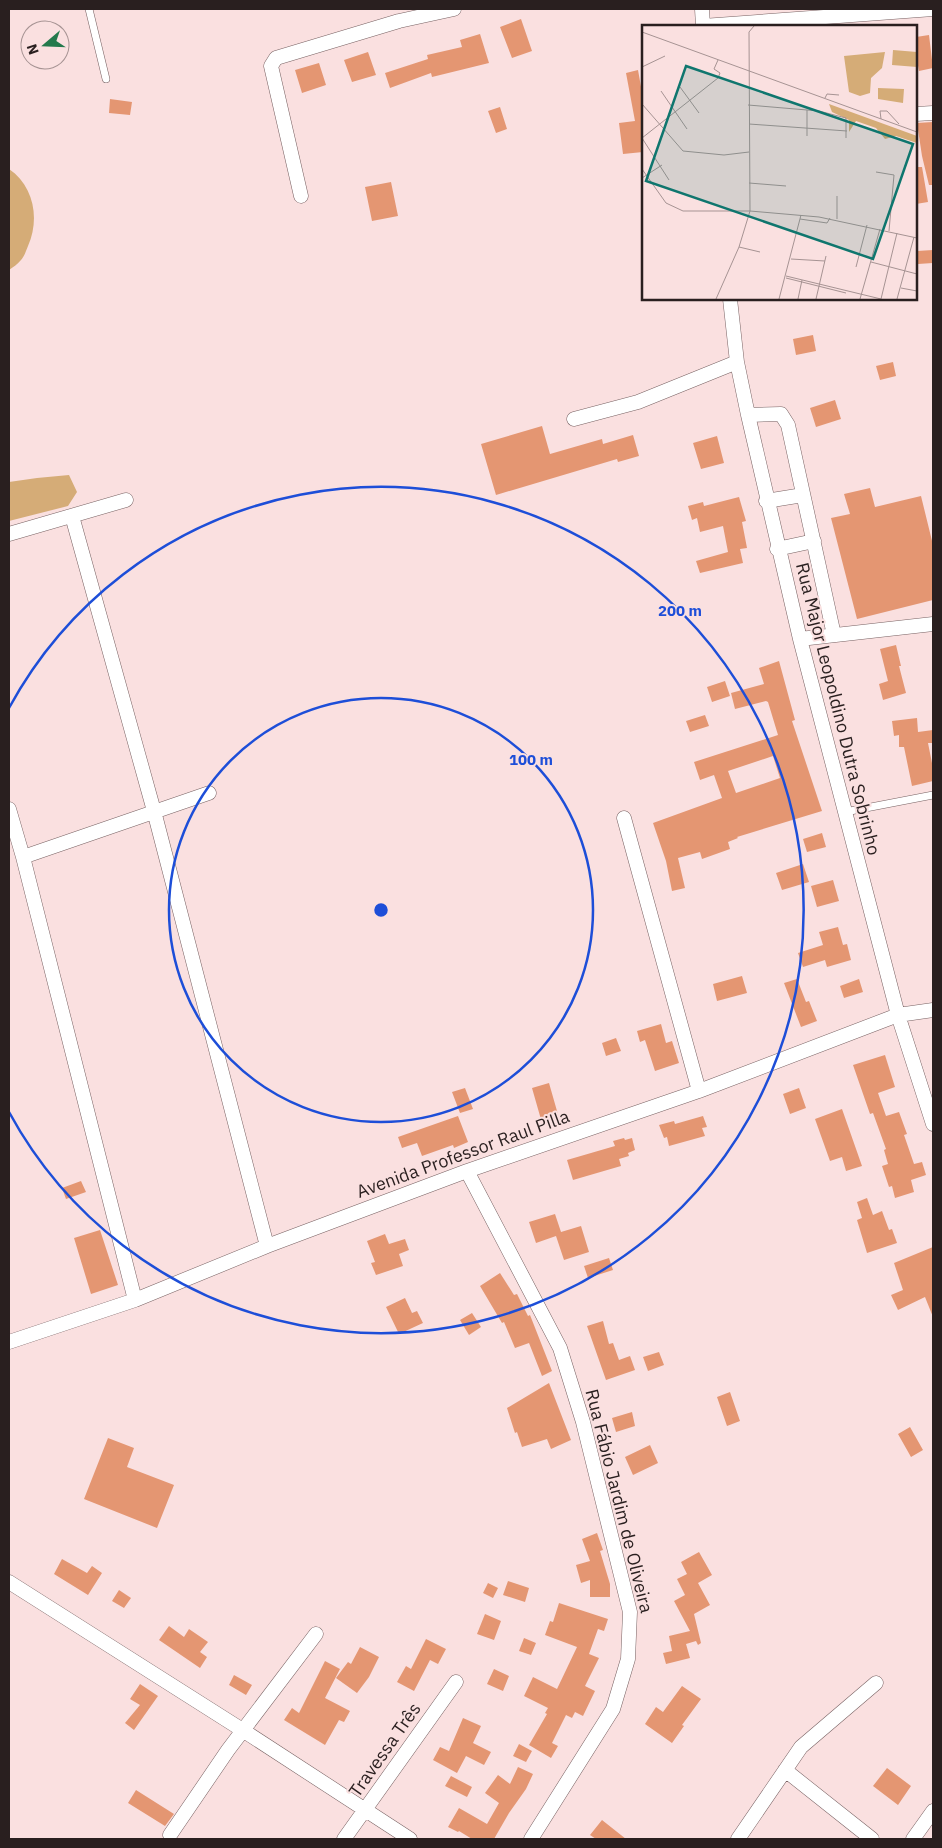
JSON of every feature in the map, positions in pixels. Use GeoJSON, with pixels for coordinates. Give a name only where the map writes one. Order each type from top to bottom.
{"type":"FeatureCollection","features":[{"type":"Feature","properties":{"kind":"street"},"geometry":{"type":"LineString","coordinates":[[301,196],[271,66],[276,58],[399,21],[454,9]]}},
{"type":"Feature","properties":{"kind":"street"},"geometry":{"type":"LineString","coordinates":[[702,9],[703,25]]}},
{"type":"Feature","properties":{"kind":"street"},"geometry":{"type":"LineString","coordinates":[[717,25],[933,9]]}},
{"type":"Feature","properties":{"kind":"street"},"geometry":{"type":"LineString","coordinates":[[917,114],[933,113]]}},
{"type":"Feature","properties":{"kind":"street","name":"Rua Major Leopoldino Dutra Sobrinho"},"geometry":{"type":"LineString","coordinates":[[730,300],[737,362],[777,549],[898,1015],[933,1124]]}},
{"type":"Feature","properties":{"kind":"street"},"geometry":{"type":"LineString","coordinates":[[574,419],[638,402],[737,362]]}},
{"type":"Feature","properties":{"kind":"street"},"geometry":{"type":"LineString","coordinates":[[748,415],[781,414],[788,425],[834,635]]}},
{"type":"Feature","properties":{"kind":"street"},"geometry":{"type":"LineString","coordinates":[[766,501],[803,495]]}},
{"type":"Feature","properties":{"kind":"street"},"geometry":{"type":"LineString","coordinates":[[9,534],[126,500]]}},
{"type":"Feature","properties":{"kind":"street"},"geometry":{"type":"LineString","coordinates":[[72,516],[154,811],[267,1246]]}},
{"type":"Feature","properties":{"kind":"street"},"geometry":{"type":"LineString","coordinates":[[777,549],[814,541]]}},
{"type":"Feature","properties":{"kind":"street"},"geometry":{"type":"LineString","coordinates":[[800,639],[933,624]]}},
{"type":"Feature","properties":{"kind":"street"},"geometry":{"type":"LineString","coordinates":[[23,857],[209,793]]}},
{"type":"Feature","properties":{"kind":"street"},"geometry":{"type":"LineString","coordinates":[[9,809],[23,857],[135,1300]]}},
{"type":"Feature","properties":{"kind":"street"},"geometry":{"type":"LineString","coordinates":[[624,818],[700,1091]]}},
{"type":"Feature","properties":{"kind":"street","name":"Avenida Professor Raul Pilla"},"geometry":{"type":"LineString","coordinates":[[9,1342],[135,1300],[267,1246],[467,1170],[700,1091],[898,1015],[933,1010]]}},
{"type":"Feature","properties":{"kind":"street","name":"Rua Fábio Jardim de Oliveira"},"geometry":{"type":"LineString","coordinates":[[467,1170],[560,1348],[583,1422],[630,1612],[628,1659],[613,1709],[531,1839]]}},
{"type":"Feature","properties":{"kind":"street"},"geometry":{"type":"LineString","coordinates":[[9,1582],[366,1809],[410,1839]]}},
{"type":"Feature","properties":{"kind":"street"},"geometry":{"type":"LineString","coordinates":[[170,1835],[228,1750],[316,1634]]}},
{"type":"Feature","properties":{"kind":"street","name":"Travessa Três"},"geometry":{"type":"LineString","coordinates":[[344,1839],[456,1682]]}},
{"type":"Feature","properties":{"kind":"street"},"geometry":{"type":"LineString","coordinates":[[738,1839],[801,1747],[876,1683]]}},
{"type":"Feature","properties":{"kind":"street"},"geometry":{"type":"LineString","coordinates":[[785,1770],[872,1839]]}},
{"type":"Feature","properties":{"kind":"street"},"geometry":{"type":"LineString","coordinates":[[913,1839],[933,1811]]}},
{"type":"Feature","properties":{"kind":"lane"},"geometry":{"type":"LineString","coordinates":[[89,9],[106,79]]}},
{"type":"Feature","properties":{"kind":"lane"},"geometry":{"type":"LineString","coordinates":[[845,812],[933,795]]}},
{"type":"Feature","properties":{"kind":"shaded area"},"geometry":{"type":"Polygon","coordinates":[[[9,169],[24,184],[29,194],[34,214],[34,225],[25,254],[9,270],[9,169]]]}},
{"type":"Feature","properties":{"kind":"shaded area"},"geometry":{"type":"Polygon","coordinates":[[[69,475],[77,492],[68,506],[9,521],[9,482],[69,475]]]}},
{"type":"Feature","properties":{"kind":"building"},"geometry":{"type":"Polygon","coordinates":[[[521,19],[532,51],[512,58],[500,27],[521,19]]]}},
{"type":"Feature","properties":{"kind":"building"},"geometry":{"type":"Polygon","coordinates":[[[480,34],[489,63],[432,77],[431,73],[390,88],[385,73],[428,59],[427,55],[462,47],[460,40],[480,34]]]}},
{"type":"Feature","properties":{"kind":"building"},"geometry":{"type":"Polygon","coordinates":[[[929,35],[933,68],[919,71],[917,37],[929,35]]]}},
{"type":"Feature","properties":{"kind":"building"},"geometry":{"type":"Polygon","coordinates":[[[368,52],[376,75],[352,82],[344,60],[368,52]]]}},
{"type":"Feature","properties":{"kind":"building"},"geometry":{"type":"Polygon","coordinates":[[[319,63],[326,85],[302,93],[295,70],[319,63]]]}},
{"type":"Feature","properties":{"kind":"building"},"geometry":{"type":"Polygon","coordinates":[[[638,70],[642,92],[642,152],[623,154],[619,123],[635,121],[626,73],[638,70]]]}},
{"type":"Feature","properties":{"kind":"building"},"geometry":{"type":"Polygon","coordinates":[[[110,99],[132,102],[130,115],[109,113],[110,99]]]}},
{"type":"Feature","properties":{"kind":"building"},"geometry":{"type":"Polygon","coordinates":[[[500,107],[507,129],[496,133],[488,111],[500,107]]]}},
{"type":"Feature","properties":{"kind":"building"},"geometry":{"type":"Polygon","coordinates":[[[933,122],[933,185],[929,185],[917,123],[933,122]]]}},
{"type":"Feature","properties":{"kind":"building"},"geometry":{"type":"Polygon","coordinates":[[[917,167],[922,167],[928,202],[917,204],[917,167]]]}},
{"type":"Feature","properties":{"kind":"building"},"geometry":{"type":"Polygon","coordinates":[[[391,182],[398,216],[372,221],[365,187],[391,182]]]}},
{"type":"Feature","properties":{"kind":"building"},"geometry":{"type":"Polygon","coordinates":[[[933,250],[933,263],[918,264],[917,251],[933,250]]]}},
{"type":"Feature","properties":{"kind":"building"},"geometry":{"type":"Polygon","coordinates":[[[813,335],[816,351],[796,355],[793,339],[813,335]]]}},
{"type":"Feature","properties":{"kind":"building"},"geometry":{"type":"Polygon","coordinates":[[[893,362],[896,376],[880,380],[876,366],[893,362]]]}},
{"type":"Feature","properties":{"kind":"building"},"geometry":{"type":"Polygon","coordinates":[[[835,400],[841,419],[816,427],[810,408],[835,400]]]}},
{"type":"Feature","properties":{"kind":"building"},"geometry":{"type":"Polygon","coordinates":[[[542,426],[550,454],[602,439],[603,444],[633,435],[639,456],[618,462],[617,459],[496,495],[481,444],[542,426]]]}},
{"type":"Feature","properties":{"kind":"building"},"geometry":{"type":"Polygon","coordinates":[[[717,436],[724,463],[701,469],[693,443],[717,436]]]}},
{"type":"Feature","properties":{"kind":"building"},"geometry":{"type":"Polygon","coordinates":[[[870,488],[875,507],[921,496],[933,545],[933,600],[857,619],[831,518],[850,514],[844,494],[870,488]]]}},
{"type":"Feature","properties":{"kind":"building"},"geometry":{"type":"Polygon","coordinates":[[[739,497],[746,521],[742,522],[747,548],[740,549],[743,563],[700,573],[696,561],[728,552],[723,526],[700,532],[697,518],[692,520],[688,506],[703,502],[704,506],[739,497]]]}},
{"type":"Feature","properties":{"kind":"building"},"geometry":{"type":"Polygon","coordinates":[[[896,645],[906,693],[883,700],[879,684],[888,681],[880,649],[896,645]]]}},
{"type":"Feature","properties":{"kind":"building"},"geometry":{"type":"Polygon","coordinates":[[[779,661],[795,720],[792,721],[822,811],[737,837],[728,842],[730,849],[702,859],[700,852],[678,858],[685,888],[672,891],[666,861],[653,823],[722,798],[714,775],[700,780],[694,762],[778,735],[768,702],[735,709],[731,693],[764,684],[759,668],[779,661]],[[773,756],[728,771],[736,793],[780,778],[773,756]]]}},
{"type":"Feature","properties":{"kind":"building"},"geometry":{"type":"Polygon","coordinates":[[[725,681],[730,696],[712,702],[707,687],[725,681]]]}},
{"type":"Feature","properties":{"kind":"building"},"geometry":{"type":"Polygon","coordinates":[[[705,715],[709,726],[690,732],[686,721],[705,715]]]}},
{"type":"Feature","properties":{"kind":"building"},"geometry":{"type":"Polygon","coordinates":[[[917,718],[918,732],[933,730],[933,743],[928,743],[933,768],[933,781],[912,786],[904,747],[899,747],[899,735],[894,736],[892,721],[917,718]]]}},
{"type":"Feature","properties":{"kind":"building"},"geometry":{"type":"Polygon","coordinates":[[[822,833],[826,847],[807,852],[803,839],[822,833]]]}},
{"type":"Feature","properties":{"kind":"building"},"geometry":{"type":"Polygon","coordinates":[[[803,864],[809,882],[782,890],[776,873],[803,864]]]}},
{"type":"Feature","properties":{"kind":"building"},"geometry":{"type":"Polygon","coordinates":[[[833,880],[839,901],[817,907],[811,886],[833,880]]]}},
{"type":"Feature","properties":{"kind":"building"},"geometry":{"type":"Polygon","coordinates":[[[838,927],[843,945],[847,944],[851,960],[827,967],[825,960],[803,967],[798,953],[823,945],[819,932],[838,927]]]}},
{"type":"Feature","properties":{"kind":"building"},"geometry":{"type":"Polygon","coordinates":[[[742,976],[747,993],[717,1001],[713,984],[742,976]]]}},
{"type":"Feature","properties":{"kind":"building"},"geometry":{"type":"Polygon","coordinates":[[[797,979],[806,1002],[809,1001],[817,1021],[801,1027],[784,983],[797,979]]]}},
{"type":"Feature","properties":{"kind":"building"},"geometry":{"type":"Polygon","coordinates":[[[859,979],[863,992],[844,998],[840,986],[859,979]]]}},
{"type":"Feature","properties":{"kind":"building"},"geometry":{"type":"Polygon","coordinates":[[[661,1024],[666,1043],[672,1041],[679,1063],[655,1071],[645,1040],[640,1042],[637,1031],[661,1024]]]}},
{"type":"Feature","properties":{"kind":"building"},"geometry":{"type":"Polygon","coordinates":[[[616,1038],[621,1051],[606,1056],[602,1043],[616,1038]]]}},
{"type":"Feature","properties":{"kind":"building"},"geometry":{"type":"Polygon","coordinates":[[[885,1055],[895,1087],[878,1093],[886,1116],[899,1112],[907,1134],[904,1135],[914,1164],[922,1162],[926,1175],[911,1180],[914,1192],[895,1198],[892,1186],[889,1187],[882,1166],[888,1164],[884,1150],[886,1149],[873,1113],[870,1114],[853,1065],[885,1055]]]}},
{"type":"Feature","properties":{"kind":"building"},"geometry":{"type":"Polygon","coordinates":[[[549,1083],[559,1118],[542,1123],[532,1088],[549,1083]]]}},
{"type":"Feature","properties":{"kind":"building"},"geometry":{"type":"Polygon","coordinates":[[[465,1088],[473,1109],[460,1113],[452,1092],[465,1088]]]}},
{"type":"Feature","properties":{"kind":"building"},"geometry":{"type":"Polygon","coordinates":[[[799,1088],[806,1108],[790,1114],[783,1094],[799,1088]]]}},
{"type":"Feature","properties":{"kind":"building"},"geometry":{"type":"Polygon","coordinates":[[[842,1109],[862,1166],[846,1171],[842,1157],[830,1161],[815,1119],[842,1109]]]}},
{"type":"Feature","properties":{"kind":"building"},"geometry":{"type":"Polygon","coordinates":[[[458,1116],[468,1142],[454,1148],[453,1145],[422,1156],[417,1143],[402,1148],[398,1137],[458,1116]]]}},
{"type":"Feature","properties":{"kind":"building"},"geometry":{"type":"Polygon","coordinates":[[[703,1116],[707,1127],[702,1128],[705,1136],[669,1146],[667,1137],[664,1138],[659,1125],[674,1121],[675,1124],[703,1116]]]}},
{"type":"Feature","properties":{"kind":"building"},"geometry":{"type":"Polygon","coordinates":[[[624,1138],[625,1140],[632,1138],[635,1150],[628,1153],[629,1156],[619,1159],[621,1166],[573,1180],[567,1160],[615,1146],[613,1141],[624,1138]]]}},
{"type":"Feature","properties":{"kind":"building"},"geometry":{"type":"Polygon","coordinates":[[[81,1181],[86,1192],[66,1199],[62,1188],[81,1181]]]}},
{"type":"Feature","properties":{"kind":"building"},"geometry":{"type":"Polygon","coordinates":[[[867,1198],[873,1215],[882,1211],[889,1230],[892,1229],[897,1243],[867,1253],[857,1220],[862,1218],[857,1202],[867,1198]]]}},
{"type":"Feature","properties":{"kind":"building"},"geometry":{"type":"Polygon","coordinates":[[[555,1214],[561,1232],[581,1226],[589,1252],[564,1260],[556,1236],[536,1243],[529,1222],[555,1214]]]}},
{"type":"Feature","properties":{"kind":"building"},"geometry":{"type":"Polygon","coordinates":[[[100,1230],[118,1285],[91,1294],[74,1238],[100,1230]]]}},
{"type":"Feature","properties":{"kind":"building"},"geometry":{"type":"Polygon","coordinates":[[[385,1234],[389,1244],[405,1239],[409,1250],[399,1254],[403,1266],[376,1275],[371,1263],[375,1262],[367,1241],[385,1234]]]}},
{"type":"Feature","properties":{"kind":"building"},"geometry":{"type":"Polygon","coordinates":[[[933,1247],[933,1317],[925,1297],[898,1310],[891,1295],[903,1290],[894,1263],[933,1247]]]}},
{"type":"Feature","properties":{"kind":"building"},"geometry":{"type":"Polygon","coordinates":[[[609,1258],[613,1270],[588,1278],[584,1266],[609,1258]]]}},
{"type":"Feature","properties":{"kind":"building"},"geometry":{"type":"Polygon","coordinates":[[[500,1273],[514,1295],[517,1294],[528,1316],[530,1315],[552,1371],[542,1376],[529,1343],[515,1348],[504,1322],[502,1323],[480,1286],[500,1273]]]}},
{"type":"Feature","properties":{"kind":"building"},"geometry":{"type":"Polygon","coordinates":[[[405,1298],[412,1313],[417,1311],[423,1323],[399,1334],[386,1307],[405,1298]]]}},
{"type":"Feature","properties":{"kind":"building"},"geometry":{"type":"Polygon","coordinates":[[[472,1313],[481,1327],[469,1335],[460,1320],[472,1313]]]}},
{"type":"Feature","properties":{"kind":"building"},"geometry":{"type":"Polygon","coordinates":[[[603,1321],[609,1344],[613,1343],[619,1360],[630,1356],[635,1370],[606,1380],[587,1326],[603,1321]]]}},
{"type":"Feature","properties":{"kind":"building"},"geometry":{"type":"Polygon","coordinates":[[[659,1352],[664,1365],[648,1371],[643,1357],[659,1352]]]}},
{"type":"Feature","properties":{"kind":"building"},"geometry":{"type":"Polygon","coordinates":[[[549,1383],[571,1440],[551,1449],[547,1439],[522,1447],[517,1432],[515,1433],[507,1408],[549,1383]]]}},
{"type":"Feature","properties":{"kind":"building"},"geometry":{"type":"Polygon","coordinates":[[[730,1392],[740,1421],[727,1426],[717,1397],[730,1392]]]}},
{"type":"Feature","properties":{"kind":"building"},"geometry":{"type":"Polygon","coordinates":[[[632,1412],[635,1426],[616,1432],[612,1418],[632,1412]]]}},
{"type":"Feature","properties":{"kind":"building"},"geometry":{"type":"Polygon","coordinates":[[[910,1427],[923,1450],[911,1457],[898,1434],[910,1427]]]}},
{"type":"Feature","properties":{"kind":"building"},"geometry":{"type":"Polygon","coordinates":[[[108,1438],[134,1448],[127,1467],[174,1485],[157,1528],[84,1499],[108,1438]]]}},
{"type":"Feature","properties":{"kind":"building"},"geometry":{"type":"Polygon","coordinates":[[[650,1445],[658,1463],[633,1475],[625,1457],[650,1445]]]}},
{"type":"Feature","properties":{"kind":"building"},"geometry":{"type":"Polygon","coordinates":[[[597,1533],[603,1550],[600,1551],[610,1584],[610,1597],[590,1597],[590,1580],[581,1583],[576,1565],[590,1561],[582,1539],[597,1533]]]}},
{"type":"Feature","properties":{"kind":"building"},"geometry":{"type":"Polygon","coordinates":[[[699,1552],[712,1575],[698,1583],[710,1605],[694,1614],[701,1643],[698,1645],[696,1641],[686,1644],[690,1658],[666,1664],[663,1653],[672,1651],[669,1636],[690,1631],[674,1601],[685,1595],[677,1579],[687,1574],[681,1562],[699,1552]]]}},
{"type":"Feature","properties":{"kind":"building"},"geometry":{"type":"Polygon","coordinates":[[[62,1559],[87,1573],[92,1566],[102,1573],[88,1595],[54,1574],[62,1559]]]}},
{"type":"Feature","properties":{"kind":"building"},"geometry":{"type":"Polygon","coordinates":[[[508,1581],[529,1588],[525,1602],[503,1595],[508,1581]]]}},
{"type":"Feature","properties":{"kind":"building"},"geometry":{"type":"Polygon","coordinates":[[[488,1583],[498,1588],[493,1598],[483,1593],[488,1583]]]}},
{"type":"Feature","properties":{"kind":"building"},"geometry":{"type":"Polygon","coordinates":[[[119,1590],[131,1598],[124,1608],[112,1601],[119,1590]]]}},
{"type":"Feature","properties":{"kind":"building"},"geometry":{"type":"Polygon","coordinates":[[[559,1603],[608,1619],[604,1631],[598,1629],[589,1654],[599,1658],[585,1686],[595,1691],[583,1716],[575,1712],[572,1718],[566,1715],[552,1743],[558,1746],[551,1758],[529,1745],[547,1714],[545,1713],[548,1708],[524,1696],[533,1677],[557,1689],[577,1647],[545,1635],[550,1621],[553,1622],[559,1603]]]}},
{"type":"Feature","properties":{"kind":"building"},"geometry":{"type":"Polygon","coordinates":[[[485,1614],[501,1621],[494,1640],[477,1634],[485,1614]]]}},
{"type":"Feature","properties":{"kind":"building"},"geometry":{"type":"Polygon","coordinates":[[[169,1626],[184,1637],[189,1629],[208,1642],[200,1652],[207,1657],[200,1668],[159,1640],[169,1626]]]}},
{"type":"Feature","properties":{"kind":"building"},"geometry":{"type":"Polygon","coordinates":[[[524,1638],[536,1643],[531,1655],[519,1651],[524,1638]]]}},
{"type":"Feature","properties":{"kind":"building"},"geometry":{"type":"Polygon","coordinates":[[[426,1639],[446,1649],[438,1664],[430,1660],[414,1691],[397,1682],[406,1666],[411,1669],[426,1639]]]}},
{"type":"Feature","properties":{"kind":"building"},"geometry":{"type":"Polygon","coordinates":[[[360,1647],[379,1657],[369,1677],[357,1693],[336,1678],[348,1662],[351,1664],[360,1647]]]}},
{"type":"Feature","properties":{"kind":"building"},"geometry":{"type":"Polygon","coordinates":[[[325,1661],[340,1669],[325,1698],[350,1711],[344,1722],[339,1720],[325,1745],[284,1720],[292,1708],[299,1713],[325,1661]]]}},
{"type":"Feature","properties":{"kind":"building"},"geometry":{"type":"Polygon","coordinates":[[[494,1669],[509,1676],[503,1691],[487,1684],[494,1669]]]}},
{"type":"Feature","properties":{"kind":"building"},"geometry":{"type":"Polygon","coordinates":[[[234,1675],[252,1685],[246,1695],[229,1685],[234,1675]]]}},
{"type":"Feature","properties":{"kind":"building"},"geometry":{"type":"Polygon","coordinates":[[[140,1684],[158,1696],[134,1730],[125,1723],[140,1705],[130,1699],[140,1684]]]}},
{"type":"Feature","properties":{"kind":"building"},"geometry":{"type":"Polygon","coordinates":[[[682,1686],[701,1699],[682,1725],[684,1726],[672,1743],[645,1724],[656,1707],[663,1712],[682,1686]]]}},
{"type":"Feature","properties":{"kind":"building"},"geometry":{"type":"Polygon","coordinates":[[[463,1718],[481,1726],[473,1743],[491,1752],[484,1765],[466,1756],[457,1773],[433,1760],[440,1747],[449,1751],[463,1718]]]}},
{"type":"Feature","properties":{"kind":"building"},"geometry":{"type":"Polygon","coordinates":[[[519,1744],[532,1751],[526,1762],[513,1756],[519,1744]]]}},
{"type":"Feature","properties":{"kind":"building"},"geometry":{"type":"Polygon","coordinates":[[[518,1767],[533,1774],[526,1789],[494,1839],[472,1839],[448,1827],[459,1808],[487,1824],[499,1803],[485,1793],[498,1775],[510,1784],[518,1767]]]}},
{"type":"Feature","properties":{"kind":"building"},"geometry":{"type":"Polygon","coordinates":[[[887,1768],[911,1786],[898,1805],[873,1786],[887,1768]]]}},
{"type":"Feature","properties":{"kind":"building"},"geometry":{"type":"Polygon","coordinates":[[[451,1776],[472,1787],[467,1797],[445,1786],[451,1776]]]}},
{"type":"Feature","properties":{"kind":"building"},"geometry":{"type":"Polygon","coordinates":[[[136,1790],[174,1814],[165,1826],[128,1803],[136,1790]]]}},
{"type":"Feature","properties":{"kind":"building"},"geometry":{"type":"Polygon","coordinates":[[[602,1820],[626,1839],[596,1839],[590,1835],[602,1820]]]}}]}
